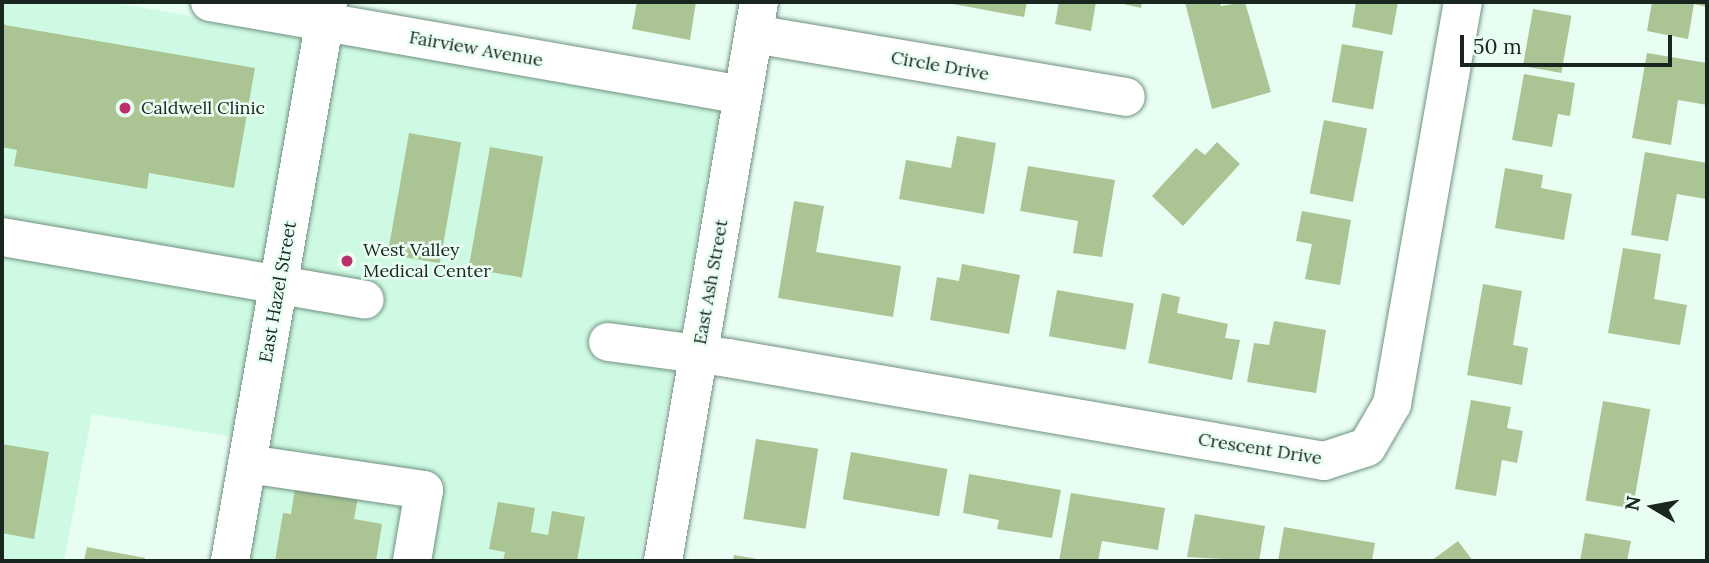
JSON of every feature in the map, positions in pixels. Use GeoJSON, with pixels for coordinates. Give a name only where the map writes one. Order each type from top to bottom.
{"type":"FeatureCollection","features":[{"type":"Feature","properties":{"kind":"street","name":"Fairview Avenue"},"geometry":{"type":"LineString","coordinates":[[210,2],[327,12],[743,95]]}},
{"type":"Feature","properties":{"kind":"street","name":"Crescent Drive"},"geometry":{"type":"LineString","coordinates":[[608,342],[1324,461],[1367,447],[1392,404],[1463,2]]}},
{"type":"Feature","properties":{"kind":"street","name":"East Hazel Street"},"geometry":{"type":"LineString","coordinates":[[230,561],[327,12]]}},
{"type":"Feature","properties":{"kind":"street","name":"East Ash Street"},"geometry":{"type":"LineString","coordinates":[[663,561],[756,18]]}},
{"type":"Feature","properties":{"kind":"street","name":"Circle Drive"},"geometry":{"type":"LineString","coordinates":[[756,18],[1126,97]]}},
{"type":"Feature","properties":{"kind":"street"},"geometry":{"type":"LineString","coordinates":[[2,237],[365,300]]}},
{"type":"Feature","properties":{"kind":"street"},"geometry":{"type":"LineString","coordinates":[[248,464],[424,490],[412,561]]}},
{"type":"Feature","properties":{"kind":"shaded area","name":"West Valley Medical Center"},"geometry":{"type":"Polygon","coordinates":[[[2,2],[110,2],[720,108],[639,561],[248,561],[269,443],[92,414],[64,561],[2,561],[2,2]]]}},
{"type":"Feature","properties":{"kind":"building"},"geometry":{"type":"Polygon","coordinates":[[[637,2],[696,2],[690,40],[632,29],[637,2]]]}},
{"type":"Feature","properties":{"kind":"building"},"geometry":{"type":"Polygon","coordinates":[[[942,2],[1027,2],[1024,17],[942,2]]]}},
{"type":"Feature","properties":{"kind":"building"},"geometry":{"type":"Polygon","coordinates":[[[1059,2],[1096,2],[1091,31],[1055,24],[1059,2]]]}},
{"type":"Feature","properties":{"kind":"building"},"geometry":{"type":"Polygon","coordinates":[[[1115,2],[1142,2],[1141,8],[1115,2]]]}},
{"type":"Feature","properties":{"kind":"building"},"geometry":{"type":"Polygon","coordinates":[[[1185,2],[1220,2],[1221,6],[1245,2],[1271,92],[1212,109],[1185,2]]]}},
{"type":"Feature","properties":{"kind":"building"},"geometry":{"type":"Polygon","coordinates":[[[1356,2],[1398,2],[1392,35],[1352,27],[1356,2]]]}},
{"type":"Feature","properties":{"kind":"building"},"geometry":{"type":"Polygon","coordinates":[[[1652,2],[1707,2],[1707,7],[1694,4],[1688,39],[1647,31],[1652,2]]]}},
{"type":"Feature","properties":{"kind":"building"},"geometry":{"type":"Polygon","coordinates":[[[1533,9],[1571,16],[1561,73],[1523,66],[1533,9]]]}},
{"type":"Feature","properties":{"kind":"building","name":"Caldwell Clinic"},"geometry":{"type":"Polygon","coordinates":[[[2,19],[5,25],[255,68],[234,188],[149,173],[147,189],[14,166],[17,150],[2,147],[2,19]]]}},
{"type":"Feature","properties":{"kind":"building"},"geometry":{"type":"Polygon","coordinates":[[[1342,44],[1383,51],[1373,109],[1332,102],[1342,44]]]}},
{"type":"Feature","properties":{"kind":"building"},"geometry":{"type":"Polygon","coordinates":[[[1647,53],[1707,63],[1707,105],[1678,100],[1671,145],[1632,138],[1647,53]]]}},
{"type":"Feature","properties":{"kind":"building"},"geometry":{"type":"Polygon","coordinates":[[[1524,74],[1575,83],[1570,116],[1558,114],[1552,147],[1512,140],[1524,74]]]}},
{"type":"Feature","properties":{"kind":"building"},"geometry":{"type":"Polygon","coordinates":[[[1324,120],[1367,128],[1353,202],[1310,194],[1324,120]]]}},
{"type":"Feature","properties":{"kind":"building"},"geometry":{"type":"Polygon","coordinates":[[[409,133],[461,142],[440,263],[388,254],[409,133]]]}},
{"type":"Feature","properties":{"kind":"building"},"geometry":{"type":"Polygon","coordinates":[[[957,136],[996,143],[984,214],[899,199],[906,160],[951,168],[957,136]]]}},
{"type":"Feature","properties":{"kind":"building"},"geometry":{"type":"Polygon","coordinates":[[[1217,142],[1240,164],[1183,226],[1152,196],[1196,148],[1205,155],[1217,142]]]}},
{"type":"Feature","properties":{"kind":"building"},"geometry":{"type":"Polygon","coordinates":[[[490,147],[543,156],[522,278],[469,268],[490,147]]]}},
{"type":"Feature","properties":{"kind":"building"},"geometry":{"type":"Polygon","coordinates":[[[1645,152],[1707,163],[1706,199],[1677,194],[1668,241],[1631,235],[1645,152]]]}},
{"type":"Feature","properties":{"kind":"building"},"geometry":{"type":"Polygon","coordinates":[[[1028,166],[1115,180],[1102,257],[1073,253],[1078,221],[1020,211],[1028,166]]]}},
{"type":"Feature","properties":{"kind":"building"},"geometry":{"type":"Polygon","coordinates":[[[1505,168],[1543,175],[1541,188],[1572,194],[1564,240],[1495,228],[1505,168]]]}},
{"type":"Feature","properties":{"kind":"building"},"geometry":{"type":"Polygon","coordinates":[[[794,201],[824,206],[816,252],[901,266],[893,317],[778,298],[794,201]]]}},
{"type":"Feature","properties":{"kind":"building"},"geometry":{"type":"Polygon","coordinates":[[[1302,211],[1351,220],[1340,285],[1305,279],[1312,244],[1296,241],[1302,211]]]}},
{"type":"Feature","properties":{"kind":"building"},"geometry":{"type":"Polygon","coordinates":[[[1623,248],[1661,254],[1654,299],[1687,305],[1680,345],[1608,333],[1623,248]]]}},
{"type":"Feature","properties":{"kind":"building"},"geometry":{"type":"Polygon","coordinates":[[[962,264],[1020,275],[1009,334],[930,320],[937,277],[959,281],[962,264]]]}},
{"type":"Feature","properties":{"kind":"building"},"geometry":{"type":"Polygon","coordinates":[[[1483,284],[1522,291],[1513,345],[1528,348],[1522,385],[1467,375],[1483,284]]]}},
{"type":"Feature","properties":{"kind":"building"},"geometry":{"type":"Polygon","coordinates":[[[1057,290],[1134,304],[1126,350],[1049,336],[1057,290]]]}},
{"type":"Feature","properties":{"kind":"building"},"geometry":{"type":"Polygon","coordinates":[[[1162,293],[1180,297],[1177,313],[1228,324],[1225,338],[1240,340],[1232,380],[1148,363],[1162,293]]]}},
{"type":"Feature","properties":{"kind":"building"},"geometry":{"type":"Polygon","coordinates":[[[1274,321],[1326,330],[1316,393],[1247,382],[1254,343],[1269,345],[1274,321]]]}},
{"type":"Feature","properties":{"kind":"building"},"geometry":{"type":"Polygon","coordinates":[[[1471,400],[1511,407],[1507,428],[1523,431],[1517,463],[1502,460],[1496,496],[1455,489],[1471,400]]]}},
{"type":"Feature","properties":{"kind":"building"},"geometry":{"type":"Polygon","coordinates":[[[1603,401],[1650,409],[1633,509],[1585,500],[1603,401]]]}},
{"type":"Feature","properties":{"kind":"building"},"geometry":{"type":"Polygon","coordinates":[[[756,439],[818,449],[806,529],[743,519],[756,439]]]}},
{"type":"Feature","properties":{"kind":"building"},"geometry":{"type":"Polygon","coordinates":[[[2,444],[49,452],[34,539],[2,533],[2,444]]]}},
{"type":"Feature","properties":{"kind":"building"},"geometry":{"type":"Polygon","coordinates":[[[851,452],[948,469],[939,516],[843,499],[851,452]]]}},
{"type":"Feature","properties":{"kind":"building"},"geometry":{"type":"Polygon","coordinates":[[[969,474],[1061,490],[1052,538],[997,529],[999,520],[963,513],[969,474]]]}},
{"type":"Feature","properties":{"kind":"building"},"geometry":{"type":"Polygon","coordinates":[[[297,475],[360,486],[354,519],[382,524],[376,561],[275,561],[283,513],[291,514],[297,475]]]}},
{"type":"Feature","properties":{"kind":"building"},"geometry":{"type":"Polygon","coordinates":[[[1071,493],[1165,508],[1158,550],[1102,541],[1098,561],[1059,561],[1071,493]]]}},
{"type":"Feature","properties":{"kind":"building"},"geometry":{"type":"Polygon","coordinates":[[[498,502],[535,508],[531,532],[548,535],[552,511],[585,517],[577,561],[503,561],[505,552],[489,549],[498,502]]]}},
{"type":"Feature","properties":{"kind":"building"},"geometry":{"type":"Polygon","coordinates":[[[1195,514],[1265,526],[1259,561],[1187,557],[1195,514]]]}},
{"type":"Feature","properties":{"kind":"building"},"geometry":{"type":"Polygon","coordinates":[[[1284,527],[1375,543],[1372,561],[1278,561],[1284,527]]]}},
{"type":"Feature","properties":{"kind":"building"},"geometry":{"type":"Polygon","coordinates":[[[1585,533],[1631,541],[1627,561],[1580,561],[1585,533]]]}},
{"type":"Feature","properties":{"kind":"building"},"geometry":{"type":"Polygon","coordinates":[[[1458,541],[1473,561],[1431,561],[1458,541]]]}},
{"type":"Feature","properties":{"kind":"building"},"geometry":{"type":"Polygon","coordinates":[[[87,547],[145,558],[144,561],[84,561],[87,547]]]}},
{"type":"Feature","properties":{"kind":"building"},"geometry":{"type":"Polygon","coordinates":[[[734,555],[763,560],[763,561],[733,561],[734,555]]]}},
{"type":"Feature","properties":{"kind":"place","name":"Caldwell Clinic"},"geometry":{"type":"Point","coordinates":[125,108]}},
{"type":"Feature","properties":{"kind":"place","name":"West Valley Medical Center"},"geometry":{"type":"Point","coordinates":[347,261]}}]}
